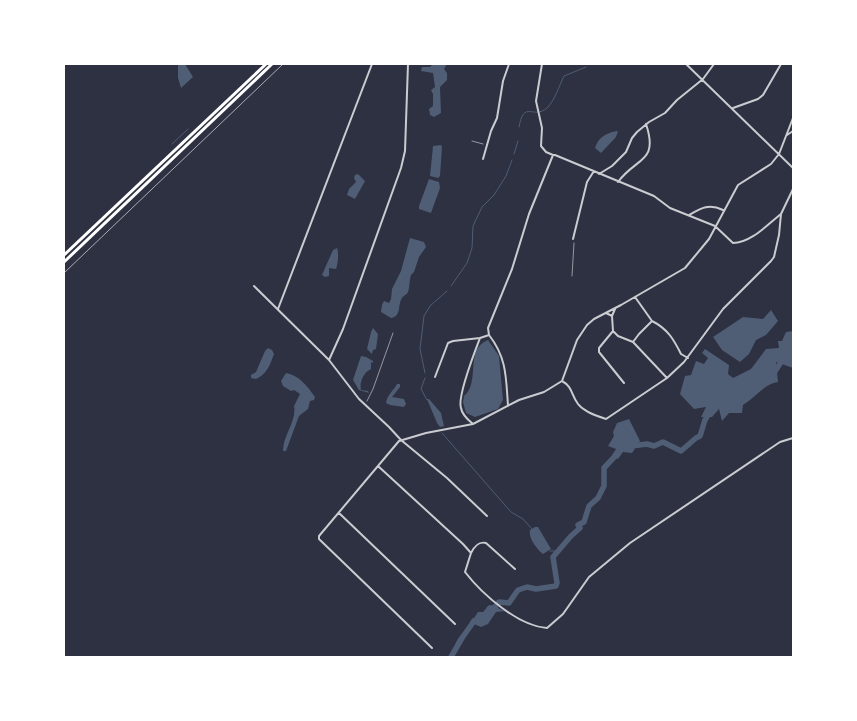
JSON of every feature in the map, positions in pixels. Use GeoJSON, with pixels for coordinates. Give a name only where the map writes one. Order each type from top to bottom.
{"type":"FeatureCollection","features":[{"type":"Feature","properties":{"kind":"main road"},"geometry":{"type":"LineString","coordinates":[[64,255],[266,64]]}},
{"type":"Feature","properties":{"kind":"main road"},"geometry":{"type":"LineString","coordinates":[[64,262],[272,64]]}},
{"type":"Feature","properties":{"kind":"street"},"geometry":{"type":"LineString","coordinates":[[278,309],[372,64]]}},
{"type":"Feature","properties":{"kind":"street"},"geometry":{"type":"LineString","coordinates":[[329,360],[343,329],[401,168],[405,151],[408,64]]}},
{"type":"Feature","properties":{"kind":"street"},"geometry":{"type":"LineString","coordinates":[[483,159],[497,118],[503,81],[508,64]]}},
{"type":"Feature","properties":{"kind":"street"},"geometry":{"type":"LineString","coordinates":[[542,64],[536,101],[542,128],[541,146],[546,152],[654,196],[670,208],[715,226],[733,243],[740,243],[749,239],[781,214]]}},
{"type":"Feature","properties":{"kind":"street"},"geometry":{"type":"LineString","coordinates":[[686,64],[793,168]]}},
{"type":"Feature","properties":{"kind":"street"},"geometry":{"type":"LineString","coordinates":[[599,174],[612,166],[626,152],[632,138],[646,124],[665,113],[677,100],[703,79],[714,64]]}},
{"type":"Feature","properties":{"kind":"street"},"geometry":{"type":"LineString","coordinates":[[733,108],[758,99],[763,95],[781,64]]}},
{"type":"Feature","properties":{"kind":"street"},"geometry":{"type":"LineString","coordinates":[[432,648],[319,537],[397,442],[426,433],[473,424],[508,406],[544,392],[562,381],[582,331],[594,319],[685,268],[709,239],[738,185],[771,164],[779,154],[793,118]]}},
{"type":"Feature","properties":{"kind":"street"},"geometry":{"type":"LineString","coordinates":[[618,182],[621,177],[646,156],[650,149],[651,138],[646,124]]}},
{"type":"Feature","properties":{"kind":"street"},"geometry":{"type":"LineString","coordinates":[[787,136],[793,131]]}},
{"type":"Feature","properties":{"kind":"street"},"geometry":{"type":"LineString","coordinates":[[508,406],[503,357],[489,335],[488,328],[512,269],[528,214],[553,155]]}},
{"type":"Feature","properties":{"kind":"street"},"geometry":{"type":"LineString","coordinates":[[573,238],[587,182],[594,171]]}},
{"type":"Feature","properties":{"kind":"street"},"geometry":{"type":"LineString","coordinates":[[562,381],[571,389],[579,405],[606,420],[667,378],[688,358],[722,309],[774,257],[780,235],[781,214],[793,189]]}},
{"type":"Feature","properties":{"kind":"street"},"geometry":{"type":"LineString","coordinates":[[689,215],[710,206],[724,210]]}},
{"type":"Feature","properties":{"kind":"street"},"geometry":{"type":"LineString","coordinates":[[254,286],[329,360],[365,405],[401,440],[447,478],[487,516]]}},
{"type":"Feature","properties":{"kind":"street"},"geometry":{"type":"LineString","coordinates":[[635,297],[652,321],[667,331],[677,344],[681,354],[688,358]]}},
{"type":"Feature","properties":{"kind":"street"},"geometry":{"type":"LineString","coordinates":[[615,308],[612,316],[613,331],[618,336],[633,342],[667,378]]}},
{"type":"Feature","properties":{"kind":"street"},"geometry":{"type":"LineString","coordinates":[[606,313],[612,316]]}},
{"type":"Feature","properties":{"kind":"street"},"geometry":{"type":"LineString","coordinates":[[633,342],[652,321]]}},
{"type":"Feature","properties":{"kind":"street"},"geometry":{"type":"LineString","coordinates":[[613,331],[599,348],[599,352],[624,383]]}},
{"type":"Feature","properties":{"kind":"street"},"geometry":{"type":"LineString","coordinates":[[435,377],[448,343],[489,335]]}},
{"type":"Feature","properties":{"kind":"street"},"geometry":{"type":"LineString","coordinates":[[473,424],[464,415],[460,402],[480,338]]}},
{"type":"Feature","properties":{"kind":"street"},"geometry":{"type":"LineString","coordinates":[[515,568],[486,543],[482,542],[477,544],[471,554],[465,572],[500,606],[524,621],[541,628],[547,628],[563,614],[589,577],[630,543],[780,442],[793,438]]}},
{"type":"Feature","properties":{"kind":"street"},"geometry":{"type":"LineString","coordinates":[[378,466],[464,544],[471,554]]}},
{"type":"Feature","properties":{"kind":"street"},"geometry":{"type":"LineString","coordinates":[[339,513],[455,624]]}},
{"type":"Feature","properties":{"kind":"path"},"geometry":{"type":"LineString","coordinates":[[472,141],[487,146]]}},
{"type":"Feature","properties":{"kind":"path"},"geometry":{"type":"LineString","coordinates":[[572,276],[573,238]]}},
{"type":"Feature","properties":{"kind":"path"},"geometry":{"type":"LineString","coordinates":[[365,405],[373,389],[393,333]]}},
{"type":"Feature","properties":{"kind":"water"},"geometry":{"type":"Polygon","coordinates":[[[178,64],[185,64],[193,77],[181,88],[178,78],[178,64]]]}},
{"type":"Feature","properties":{"kind":"water"},"geometry":{"type":"Polygon","coordinates":[[[433,64],[447,64],[444,69],[447,73],[447,80],[440,87],[441,113],[434,117],[430,115],[429,109],[433,106],[431,90],[435,87],[433,73],[421,71],[422,67],[430,67],[433,64]]]}},
{"type":"Feature","properties":{"kind":"water"},"geometry":{"type":"Polygon","coordinates":[[[618,131],[616,137],[601,153],[595,148],[598,141],[604,136],[618,131]]]}},
{"type":"Feature","properties":{"kind":"water"},"geometry":{"type":"Polygon","coordinates":[[[441,145],[440,176],[438,178],[430,176],[433,146],[441,145]]]}},
{"type":"Feature","properties":{"kind":"water"},"geometry":{"type":"Polygon","coordinates":[[[358,174],[365,181],[355,199],[347,195],[349,189],[356,182],[355,175],[358,174]]]}},
{"type":"Feature","properties":{"kind":"water"},"geometry":{"type":"Polygon","coordinates":[[[429,179],[439,182],[440,188],[431,213],[419,209],[429,179]]]}},
{"type":"Feature","properties":{"kind":"water"},"geometry":{"type":"Polygon","coordinates":[[[410,238],[424,242],[426,247],[411,275],[408,292],[402,298],[398,313],[391,318],[381,312],[382,305],[384,301],[389,303],[391,299],[392,289],[401,271],[410,238]]]}},
{"type":"Feature","properties":{"kind":"water"},"geometry":{"type":"Polygon","coordinates":[[[337,248],[336,269],[329,268],[329,276],[325,277],[322,275],[333,250],[337,248]]]}},
{"type":"Feature","properties":{"kind":"water"},"geometry":{"type":"Polygon","coordinates":[[[771,310],[778,321],[766,335],[756,340],[749,354],[740,362],[722,350],[713,337],[743,317],[763,319],[771,310]]]}},
{"type":"Feature","properties":{"kind":"water"},"geometry":{"type":"Polygon","coordinates":[[[373,328],[378,334],[376,349],[373,350],[372,354],[367,349],[373,328]]]}},
{"type":"Feature","properties":{"kind":"water"},"geometry":{"type":"Polygon","coordinates":[[[793,331],[793,368],[776,362],[778,382],[764,388],[743,405],[742,413],[729,413],[722,421],[719,409],[712,417],[701,417],[706,407],[694,409],[680,394],[685,376],[691,375],[696,361],[704,364],[708,358],[702,353],[705,349],[729,365],[728,374],[733,378],[751,369],[766,349],[779,348],[778,341],[782,341],[786,332],[793,331]]]}},
{"type":"Feature","properties":{"kind":"water"},"geometry":{"type":"Polygon","coordinates":[[[488,340],[499,356],[503,400],[498,409],[475,417],[466,413],[463,402],[464,396],[472,383],[474,358],[477,351],[481,344],[488,340]]]}},
{"type":"Feature","properties":{"kind":"water"},"geometry":{"type":"Polygon","coordinates":[[[268,348],[274,354],[268,369],[260,377],[256,379],[251,378],[251,375],[256,372],[268,348]]]}},
{"type":"Feature","properties":{"kind":"water"},"geometry":{"type":"Polygon","coordinates":[[[361,356],[373,361],[373,363],[371,362],[371,369],[368,370],[361,381],[361,390],[368,391],[369,393],[359,390],[353,380],[361,356]]]}},
{"type":"Feature","properties":{"kind":"water"},"geometry":{"type":"Polygon","coordinates":[[[286,373],[299,379],[315,397],[314,400],[310,401],[308,409],[299,416],[286,451],[283,451],[285,439],[294,417],[294,406],[300,394],[283,386],[281,381],[286,373]]]}},
{"type":"Feature","properties":{"kind":"water"},"geometry":{"type":"Polygon","coordinates":[[[397,384],[400,384],[400,387],[392,397],[404,399],[406,404],[404,407],[386,403],[397,384]]]}},
{"type":"Feature","properties":{"kind":"water"},"geometry":{"type":"Polygon","coordinates":[[[427,399],[441,413],[444,426],[440,427],[437,423],[427,399]]]}},
{"type":"Feature","properties":{"kind":"water"},"geometry":{"type":"Polygon","coordinates":[[[629,419],[640,441],[632,453],[623,452],[618,459],[612,455],[616,449],[608,446],[614,436],[613,432],[617,423],[629,419]]]}},
{"type":"Feature","properties":{"kind":"water"},"geometry":{"type":"Polygon","coordinates":[[[538,527],[551,549],[543,554],[530,536],[530,530],[538,527]]]}},
{"type":"Feature","properties":{"kind":"water"},"geometry":{"type":"Polygon","coordinates":[[[489,605],[506,611],[496,612],[488,624],[481,627],[474,624],[459,640],[461,645],[454,649],[455,644],[471,620],[478,612],[483,612],[489,605]]]}},
{"type":"Feature","properties":{"kind":"waterway"},"geometry":{"type":"LineString","coordinates":[[519,127],[521,119],[526,112],[542,111],[550,105],[564,76],[586,67]]}},
{"type":"Feature","properties":{"kind":"waterway"},"geometry":{"type":"LineString","coordinates":[[172,144],[188,129]]}},
{"type":"Feature","properties":{"kind":"waterway"},"geometry":{"type":"LineString","coordinates":[[514,154],[518,141]]}},
{"type":"Feature","properties":{"kind":"waterway"},"geometry":{"type":"LineString","coordinates":[[451,286],[467,263],[472,248],[473,226],[482,207],[494,195],[506,176],[512,160]]}},
{"type":"Feature","properties":{"kind":"waterway"},"geometry":{"type":"LineString","coordinates":[[425,373],[420,349],[424,316],[430,306],[447,291]]}},
{"type":"Feature","properties":{"kind":"waterway"},"geometry":{"type":"LineString","coordinates":[[772,376],[783,359]]}},
{"type":"Feature","properties":{"kind":"waterway"},"geometry":{"type":"LineString","coordinates":[[425,378],[421,389],[427,400]]}},
{"type":"Feature","properties":{"kind":"waterway"},"geometry":{"type":"LineString","coordinates":[[631,446],[647,444],[654,446],[663,442],[681,451],[700,436],[705,420],[710,412]]}},
{"type":"Feature","properties":{"kind":"waterway"},"geometry":{"type":"LineString","coordinates":[[442,433],[511,512],[523,519],[532,529]]}},
{"type":"Feature","properties":{"kind":"waterway"},"geometry":{"type":"LineString","coordinates":[[489,609],[494,608],[499,602],[509,603],[518,590],[527,587],[536,589],[556,586],[553,557],[580,528],[578,525],[584,522],[589,506],[598,498],[604,486],[604,468],[618,453]]}},
{"type":"Feature","properties":{"kind":"waterway"},"geometry":{"type":"LineString","coordinates":[[550,551],[557,551]]}},
{"type":"Feature","properties":{"kind":"waterway"},"geometry":{"type":"LineString","coordinates":[[451,657],[474,621]]}},
{"type":"Feature","properties":{"kind":"railway"},"geometry":{"type":"LineString","coordinates":[[64,273],[283,64]]}}]}
